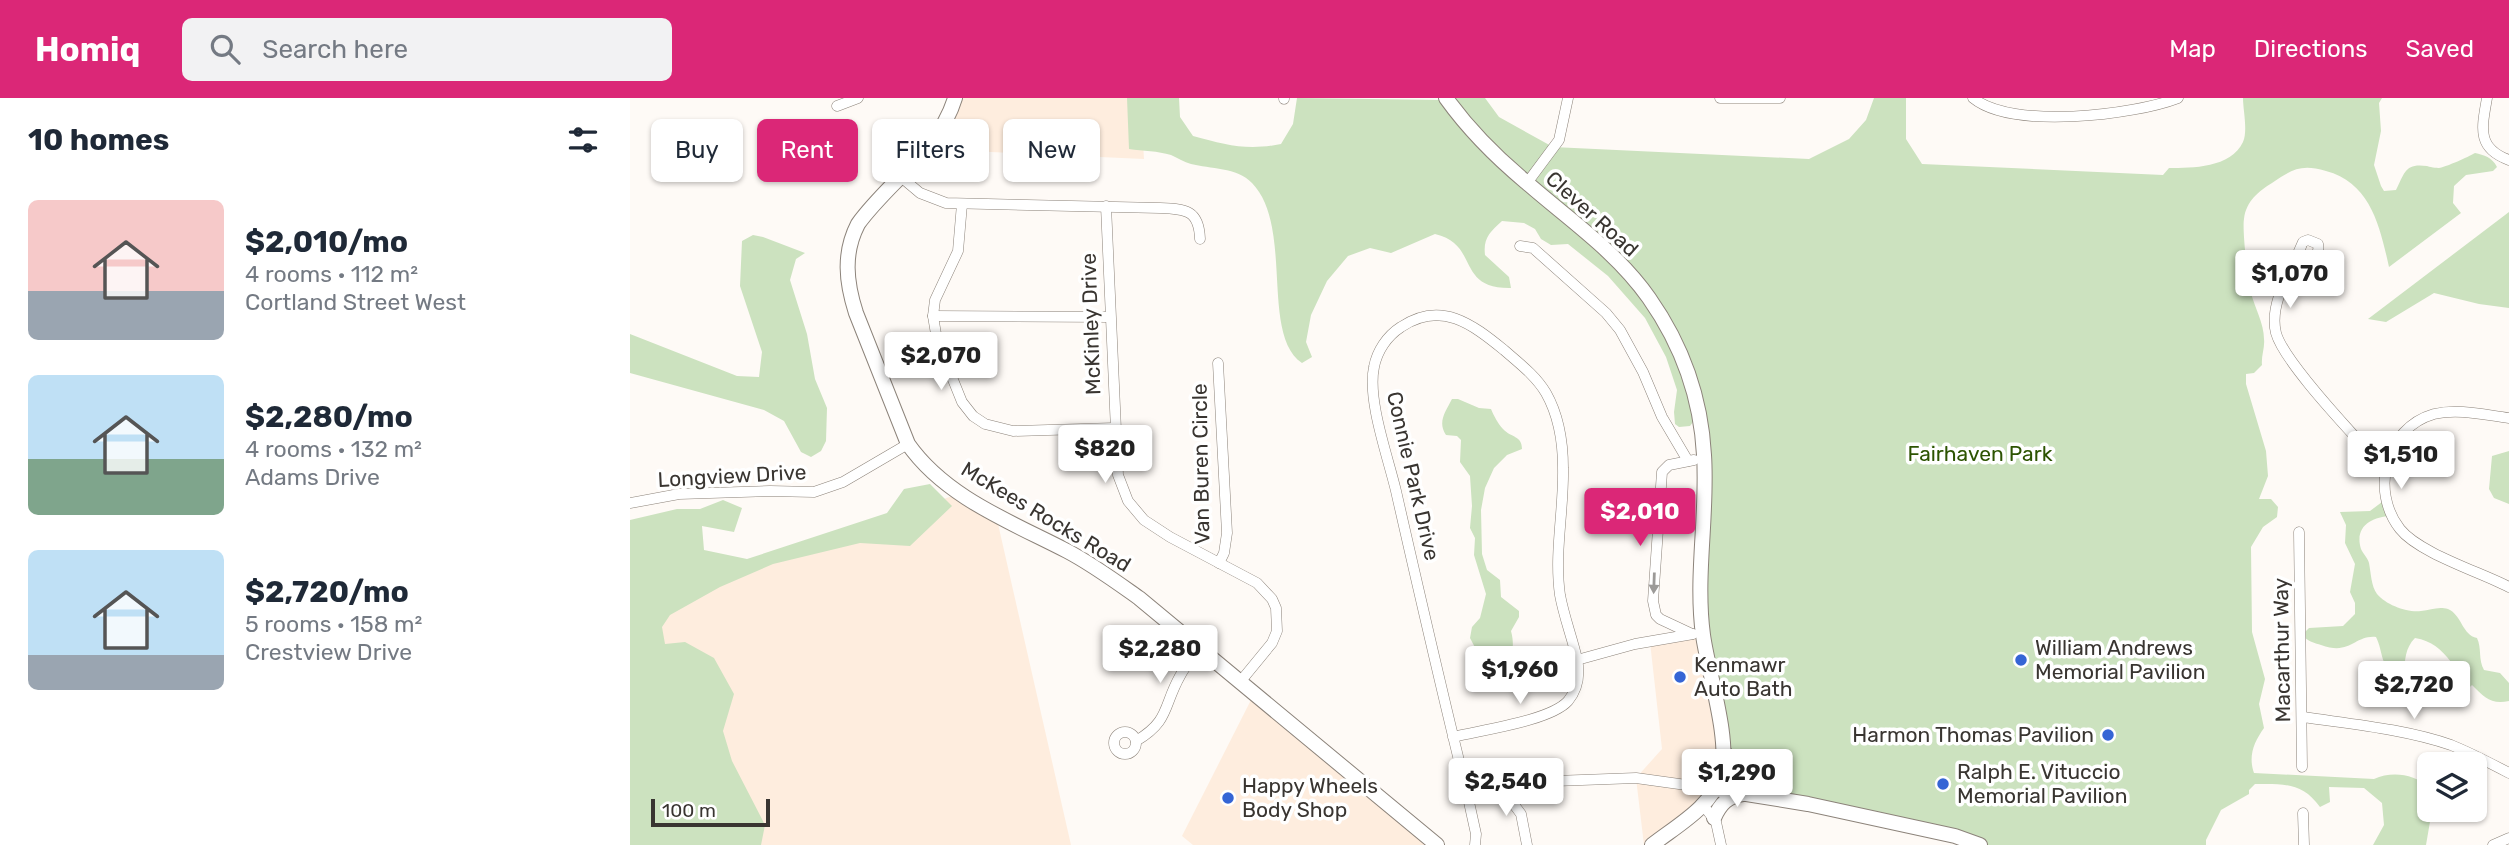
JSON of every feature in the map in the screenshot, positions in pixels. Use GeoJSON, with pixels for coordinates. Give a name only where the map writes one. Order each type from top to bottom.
{"type":"FeatureCollection","features":[{"type":"Feature","properties":{"kind":"street"},"geometry":{"type":"LineString","coordinates":[[838,106],[858,98]]}},
{"type":"Feature","properties":{"kind":"street","name":"McKees Rocks Road"},"geometry":{"type":"LineString","coordinates":[[945,119],[955,98]]}},
{"type":"Feature","properties":{"kind":"street","name":"Clever Road"},"geometry":{"type":"LineString","coordinates":[[1446,98],[1480,140],[1598,242],[1648,296],[1675,341],[1697,403],[1705,457],[1698,634],[1723,744],[1723,768],[1715,789],[1703,805],[1651,845]]}},
{"type":"Feature","properties":{"kind":"street"},"geometry":{"type":"LineString","coordinates":[[1527,183],[1559,139],[1568,98]]}},
{"type":"Feature","properties":{"kind":"street"},"geometry":{"type":"LineString","coordinates":[[1720,98],[1780,98]]}},
{"type":"Feature","properties":{"kind":"street"},"geometry":{"type":"LineString","coordinates":[[1973,98],[1991,108],[2008,113],[2070,116],[2126,112],[2178,98]]}},
{"type":"Feature","properties":{"kind":"street"},"geometry":{"type":"LineString","coordinates":[[2487,98],[2483,136],[2487,146],[2495,154],[2509,160]]}},
{"type":"Feature","properties":{"kind":"street","name":"McKees Rocks Road"},"geometry":{"type":"LineString","coordinates":[[896,182],[858,224],[851,238],[847,267],[856,313],[908,444],[922,462],[983,508],[1098,568],[1139,598],[1437,845]]}},
{"type":"Feature","properties":{"kind":"street"},"geometry":{"type":"LineString","coordinates":[[907,182],[930,199],[946,203],[1106,206],[1184,211],[1195,216],[1199,223],[1200,239]]}},
{"type":"Feature","properties":{"kind":"street"},"geometry":{"type":"LineString","coordinates":[[962,204],[958,251],[940,287],[933,316],[937,340],[962,402],[972,416],[985,424],[1013,431],[1114,428]]}},
{"type":"Feature","properties":{"kind":"street","name":"McKinley Drive"},"geometry":{"type":"LineString","coordinates":[[1106,206],[1118,475],[1128,501],[1156,529],[1265,589],[1276,608],[1277,631],[1272,643],[1240,682]]}},
{"type":"Feature","properties":{"kind":"street"},"geometry":{"type":"LineString","coordinates":[[1520,246],[1533,248],[1606,313],[1620,330],[1643,372],[1662,417],[1688,461]]}},
{"type":"Feature","properties":{"kind":"street"},"geometry":{"type":"LineString","coordinates":[[2289,274],[2280,292],[2274,319],[2281,345],[2358,440],[2370,451],[2387,459]]}},
{"type":"Feature","properties":{"kind":"street","name":"Connie Park Drive"},"geometry":{"type":"LineString","coordinates":[[1475,845],[1476,834],[1467,793],[1373,392],[1376,357],[1391,335],[1412,320],[1428,315],[1443,315],[1469,323],[1523,366],[1546,392],[1561,434],[1563,475],[1559,543],[1560,594],[1577,660]]}},
{"type":"Feature","properties":{"kind":"street"},"geometry":{"type":"LineString","coordinates":[[933,316],[1110,317]]}},
{"type":"Feature","properties":{"kind":"street","name":"Van Buren Circle"},"geometry":{"type":"LineString","coordinates":[[1218,363],[1227,533],[1224,553],[1219,563]]}},
{"type":"Feature","properties":{"kind":"street"},"geometry":{"type":"LineString","coordinates":[[2509,418],[2450,412],[2433,415],[2402,435],[2392,447],[2384,471],[2386,501],[2399,529],[2413,542],[2509,587]]}},
{"type":"Feature","properties":{"kind":"street","name":"Longview Drive"},"geometry":{"type":"LineString","coordinates":[[630,503],[679,495],[814,492],[843,482],[908,444]]}},
{"type":"Feature","properties":{"kind":"street"},"geometry":{"type":"LineString","coordinates":[[1698,634],[1660,619],[1656,615],[1653,601],[1662,472],[1669,465],[1705,457]]}},
{"type":"Feature","properties":{"kind":"street","name":"Macarthur Way"},"geometry":{"type":"LineString","coordinates":[[2299,532],[2302,767]]}},
{"type":"Feature","properties":{"kind":"street"},"geometry":{"type":"LineString","coordinates":[[1453,737],[1535,718],[1559,709],[1574,693],[1578,682],[1577,660],[1635,644],[1698,634]]}},
{"type":"Feature","properties":{"kind":"street"},"geometry":{"type":"LineString","coordinates":[[1136,741],[1155,727],[1163,717],[1180,677],[1200,648]]}},
{"type":"Feature","properties":{"kind":"street"},"geometry":{"type":"LineString","coordinates":[[2303,717],[2372,727],[2433,740],[2466,752],[2509,773]]}},
{"type":"Feature","properties":{"kind":"street"},"geometry":{"type":"LineString","coordinates":[[1723,744],[1735,777],[1757,795]]}},
{"type":"Feature","properties":{"kind":"street"},"geometry":{"type":"LineString","coordinates":[[1467,793],[1541,782],[1636,778],[1757,795],[1955,836],[1980,845]]}},
{"type":"Feature","properties":{"kind":"street"},"geometry":{"type":"LineString","coordinates":[[1500,786],[1521,814],[1527,845]]}},
{"type":"Feature","properties":{"kind":"street"},"geometry":{"type":"LineString","coordinates":[[1714,818],[1718,807],[1735,795],[1757,795]]}},
{"type":"Feature","properties":{"kind":"street"},"geometry":{"type":"LineString","coordinates":[[1703,805],[1714,818],[1721,845]]}},
{"type":"Feature","properties":{"kind":"street"},"geometry":{"type":"LineString","coordinates":[[2303,813],[2304,845]]}},
{"type":"Feature","properties":{"kind":"street"},"geometry":{"type":"LineString","coordinates":[[2493,845],[2509,838]]}},
{"type":"Feature","properties":{"kind":"shaded area"},"geometry":{"type":"Polygon","coordinates":[[[955,98],[1140,98],[1144,159],[1100,157],[1100,119],[1003,119],[1003,153],[989,152],[989,119],[943,119],[955,98]]]}},
{"type":"Feature","properties":{"kind":"shaded area"},"geometry":{"type":"Polygon","coordinates":[[[961,493],[996,515],[1071,845],[630,845],[630,606],[961,493]]]}},
{"type":"Feature","properties":{"kind":"shaded area"},"geometry":{"type":"Polygon","coordinates":[[[1703,633],[1715,699],[1720,780],[1652,845],[1644,845],[1636,778],[1662,749],[1650,642],[1703,633]]]}},
{"type":"Feature","properties":{"kind":"shaded area"},"geometry":{"type":"Polygon","coordinates":[[[1254,694],[1437,845],[1193,845],[1182,836],[1254,694]]]}},
{"type":"Feature","properties":{"kind":"green space"},"geometry":{"type":"Polygon","coordinates":[[[1127,98],[1179,98],[1180,117],[1193,136],[1247,147],[1281,144],[1293,124],[1297,98],[1442,100],[1615,262],[1674,342],[1695,403],[1693,422],[1690,426],[1679,427],[1675,424],[1677,390],[1666,357],[1645,318],[1608,276],[1568,244],[1551,245],[1541,239],[1535,229],[1524,223],[1502,221],[1491,232],[1485,244],[1485,255],[1509,277],[1511,288],[1482,281],[1474,274],[1458,247],[1449,239],[1435,234],[1391,253],[1370,248],[1348,256],[1327,281],[1311,315],[1306,342],[1312,357],[1302,363],[1290,349],[1282,329],[1272,225],[1264,202],[1252,183],[1231,171],[1191,164],[1171,155],[1129,149],[1127,98]]]}},
{"type":"Feature","properties":{"kind":"green space","name":"Fairhaven Park"},"geometry":{"type":"Polygon","coordinates":[[[1447,98],[1485,98],[1499,117],[1553,147],[1809,159],[1849,139],[1866,120],[1874,98],[1906,98],[1906,139],[1922,164],[2163,175],[2169,168],[2199,167],[2220,162],[2237,151],[2245,132],[2243,98],[2382,98],[2379,103],[2381,131],[2374,165],[2384,191],[2396,190],[2407,170],[2414,166],[2439,168],[2475,153],[2490,159],[2497,167],[2493,171],[2466,175],[2454,186],[2453,203],[2461,213],[2389,267],[2371,208],[2354,185],[2326,171],[2303,168],[2286,174],[2254,197],[2247,207],[2244,219],[2250,287],[2264,339],[2262,365],[2254,373],[2246,374],[2246,384],[2266,451],[2268,476],[2259,499],[2271,499],[2278,507],[2277,517],[2263,527],[2251,547],[2252,632],[2265,679],[2259,704],[2264,728],[2253,749],[2254,773],[2374,779],[2395,775],[2417,779],[2417,822],[2430,822],[2426,845],[2373,845],[2384,825],[2382,803],[2364,788],[2329,787],[2330,802],[2320,807],[2306,793],[2291,786],[2255,784],[2249,794],[2221,810],[2206,845],[1980,845],[1786,800],[1735,777],[1703,633],[1697,403],[1648,296],[1527,183],[1447,98]]]}},
{"type":"Feature","properties":{"kind":"green space"},"geometry":{"type":"Polygon","coordinates":[[[2509,212],[2509,308],[2434,293],[2386,322],[2368,319],[2509,212]]]}},
{"type":"Feature","properties":{"kind":"green space"},"geometry":{"type":"Polygon","coordinates":[[[753,235],[805,253],[796,259],[790,280],[807,334],[815,379],[827,408],[826,441],[821,451],[811,457],[801,452],[784,421],[764,410],[630,373],[630,334],[737,376],[759,377],[762,352],[740,286],[742,241],[753,235]]]}},
{"type":"Feature","properties":{"kind":"green space"},"geometry":{"type":"Polygon","coordinates":[[[1452,399],[1491,409],[1501,427],[1522,444],[1522,449],[1507,455],[1494,468],[1485,488],[1481,510],[1482,554],[1487,570],[1500,580],[1501,597],[1519,611],[1519,617],[1511,631],[1513,646],[1510,659],[1507,669],[1502,671],[1481,659],[1470,638],[1472,627],[1480,618],[1486,594],[1474,555],[1475,538],[1470,528],[1470,476],[1460,462],[1461,440],[1457,436],[1446,435],[1442,426],[1443,417],[1452,399]]]}},
{"type":"Feature","properties":{"kind":"green space"},"geometry":{"type":"Polygon","coordinates":[[[2509,451],[2509,504],[2494,498],[2489,489],[2492,456],[2509,451]]]}},
{"type":"Feature","properties":{"kind":"green space"},"geometry":{"type":"Polygon","coordinates":[[[930,484],[952,506],[910,546],[860,543],[773,564],[720,587],[670,615],[662,627],[665,644],[685,642],[714,658],[734,694],[723,731],[732,761],[765,825],[761,845],[630,845],[630,520],[677,509],[700,509],[723,500],[742,508],[734,532],[702,526],[704,550],[747,559],[887,513],[904,489],[930,484]]]}},
{"type":"Feature","properties":{"kind":"green space"},"geometry":{"type":"Polygon","coordinates":[[[2382,502],[2391,516],[2371,521],[2360,534],[2361,549],[2368,561],[2375,591],[2386,602],[2404,609],[2416,611],[2441,608],[2453,612],[2468,633],[2477,638],[2484,670],[2500,673],[2509,683],[2509,701],[2493,701],[2472,685],[2449,707],[2446,702],[2451,662],[2436,646],[2421,639],[2415,638],[2409,646],[2404,674],[2400,677],[2385,665],[2376,637],[2339,648],[2331,648],[2305,638],[2305,632],[2309,628],[2343,626],[2355,614],[2355,603],[2350,592],[2355,564],[2345,543],[2346,525],[2340,512],[2370,511],[2382,502]]]}},
{"type":"Feature","properties":{"kind":"place","name":"William Andrews Memorial Pavilion"},"geometry":{"type":"Point","coordinates":[2021,660]}},
{"type":"Feature","properties":{"kind":"place","name":"Kenmawr Auto Bath"},"geometry":{"type":"Point","coordinates":[1680,677]}},
{"type":"Feature","properties":{"kind":"place","name":"Harmon Thomas Pavilion"},"geometry":{"type":"Point","coordinates":[2108,735]}},
{"type":"Feature","properties":{"kind":"place","name":"Ralph E. Vituccio Memorial Pavilion"},"geometry":{"type":"Point","coordinates":[1943,784]}},
{"type":"Feature","properties":{"kind":"place","name":"Happy Wheels Body Shop"},"geometry":{"type":"Point","coordinates":[1228,798]}}]}
